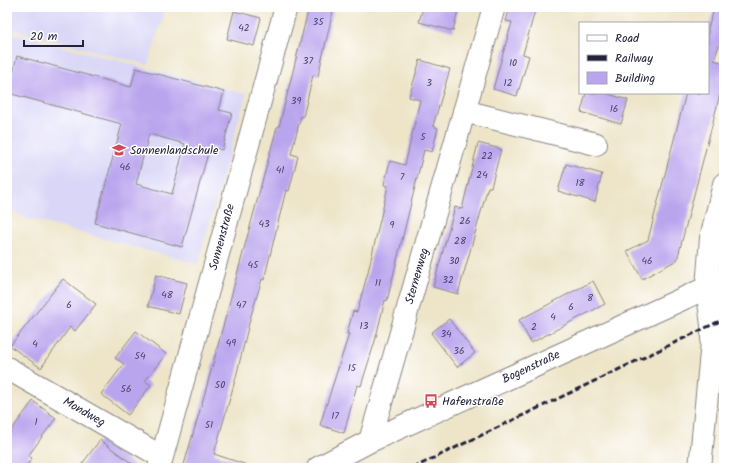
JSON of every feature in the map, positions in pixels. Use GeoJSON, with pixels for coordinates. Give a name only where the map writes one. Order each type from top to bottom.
{"type":"FeatureCollection","features":[{"type":"Feature","properties":{"kind":"street","name":"Sonnenstraße"},"geometry":{"type":"LineString","coordinates":[[160,462],[286,7]]}},
{"type":"Feature","properties":{"kind":"street","name":"Sternenweg"},"geometry":{"type":"LineString","coordinates":[[370,441],[494,7]]}},
{"type":"Feature","properties":{"kind":"street"},"geometry":{"type":"LineString","coordinates":[[464,111],[596,144]]}},
{"type":"Feature","properties":{"kind":"street"},"geometry":{"type":"LineString","coordinates":[[700,468],[718,339],[712,325],[715,283],[711,238],[724,184]]}},
{"type":"Feature","properties":{"kind":"street","name":"Bogenstraße"},"geometry":{"type":"LineString","coordinates":[[318,468],[370,441],[715,283]]}},
{"type":"Feature","properties":{"kind":"street","name":"Mondweg"},"geometry":{"type":"LineString","coordinates":[[7,368],[160,462]]}},
{"type":"Feature","properties":{"kind":"shaded area"},"geometry":{"type":"Polygon","coordinates":[[[7,7],[166,7],[148,65],[7,28],[7,7]]]}},
{"type":"Feature","properties":{"kind":"shaded area","name":"Sonnenlandschule"},"geometry":{"type":"Polygon","coordinates":[[[7,32],[246,94],[198,264],[22,217],[7,207],[7,32]]]}},
{"type":"Feature","properties":{"kind":"shaded area"},"geometry":{"type":"Polygon","coordinates":[[[724,428],[724,468],[719,468],[724,428]]]}},
{"type":"Feature","properties":{"kind":"building"},"geometry":{"type":"Polygon","coordinates":[[[309,7],[333,11],[318,76],[313,75],[303,117],[301,116],[291,154],[298,156],[289,191],[286,190],[264,280],[262,279],[250,319],[236,377],[214,454],[247,465],[246,468],[183,468],[205,393],[277,127],[279,127],[309,7]]]}},
{"type":"Feature","properties":{"kind":"building"},"geometry":{"type":"Polygon","coordinates":[[[423,7],[459,7],[453,31],[419,22],[423,7]]]}},
{"type":"Feature","properties":{"kind":"building"},"geometry":{"type":"Polygon","coordinates":[[[510,7],[536,7],[523,54],[529,56],[517,96],[493,89],[512,22],[506,21],[510,7]]]}},
{"type":"Feature","properties":{"kind":"building"},"geometry":{"type":"Polygon","coordinates":[[[715,7],[724,7],[724,31],[714,60],[724,63],[724,79],[677,260],[642,279],[627,251],[648,240],[686,94],[709,94],[709,25],[715,7]]]}},
{"type":"Feature","properties":{"kind":"building"},"geometry":{"type":"Polygon","coordinates":[[[234,11],[261,18],[254,46],[227,39],[234,11]]]}},
{"type":"Feature","properties":{"kind":"building"},"geometry":{"type":"Polygon","coordinates":[[[17,56],[131,87],[136,68],[224,92],[219,110],[232,113],[222,150],[210,146],[182,247],[95,223],[122,124],[8,93],[17,56]],[[149,134],[136,184],[172,194],[185,144],[149,134]]]}},
{"type":"Feature","properties":{"kind":"building"},"geometry":{"type":"Polygon","coordinates":[[[420,60],[450,69],[433,126],[438,128],[432,152],[424,150],[387,301],[385,300],[375,341],[361,386],[357,385],[344,433],[320,425],[349,334],[347,334],[353,311],[357,312],[368,272],[388,186],[384,185],[390,161],[405,165],[420,100],[409,97],[420,60]]]}},
{"type":"Feature","properties":{"kind":"building"},"geometry":{"type":"Polygon","coordinates":[[[586,94],[608,94],[628,100],[621,124],[581,112],[586,94]]]}},
{"type":"Feature","properties":{"kind":"building"},"geometry":{"type":"Polygon","coordinates":[[[478,143],[501,149],[491,187],[488,187],[458,294],[433,287],[455,207],[462,209],[478,143]]]}},
{"type":"Feature","properties":{"kind":"building"},"geometry":{"type":"Polygon","coordinates":[[[566,164],[602,174],[595,202],[558,191],[566,164]]]}},
{"type":"Feature","properties":{"kind":"building"},"geometry":{"type":"Polygon","coordinates":[[[156,275],[187,283],[179,314],[148,306],[156,275]]]}},
{"type":"Feature","properties":{"kind":"building"},"geometry":{"type":"Polygon","coordinates":[[[63,279],[96,304],[75,331],[70,327],[41,368],[10,346],[63,279]]]}},
{"type":"Feature","properties":{"kind":"building"},"geometry":{"type":"Polygon","coordinates":[[[593,281],[605,304],[531,343],[519,320],[593,281]]]}},
{"type":"Feature","properties":{"kind":"building"},"geometry":{"type":"Polygon","coordinates":[[[449,319],[475,353],[457,367],[431,333],[449,319]]]}},
{"type":"Feature","properties":{"kind":"building"},"geometry":{"type":"Polygon","coordinates":[[[136,331],[166,354],[145,381],[151,385],[128,415],[101,394],[124,364],[115,358],[136,331]]]}},
{"type":"Feature","properties":{"kind":"building"},"geometry":{"type":"Polygon","coordinates":[[[33,401],[56,418],[28,456],[32,458],[25,468],[7,468],[7,436],[33,401]]]}},
{"type":"Feature","properties":{"kind":"building"},"geometry":{"type":"Polygon","coordinates":[[[100,440],[138,468],[79,468],[100,440]]]}},
{"type":"Feature","properties":{"kind":"railway"},"geometry":{"type":"LineString","coordinates":[[413,468],[724,319]]}},
{"type":"Feature","properties":{"kind":"place","name":"Sonnenlandschule"},"geometry":{"type":"Point","coordinates":[119,150]}},
{"type":"Feature","properties":{"kind":"place","name":"Hafenstraße"},"geometry":{"type":"Point","coordinates":[431,401]}}]}
